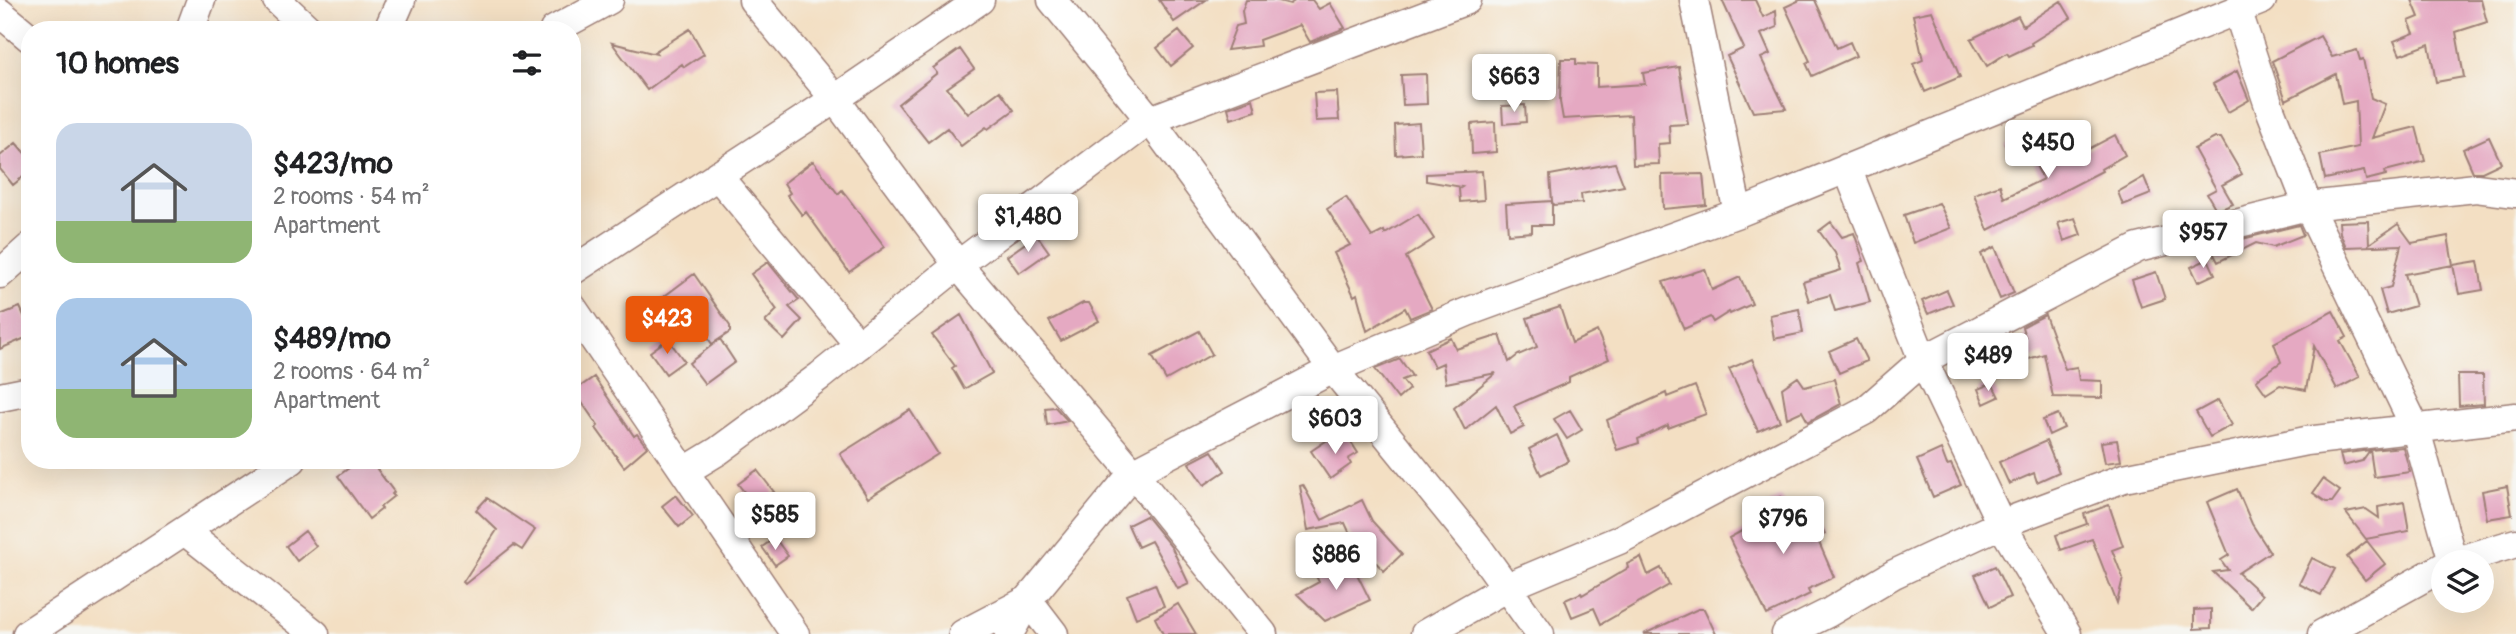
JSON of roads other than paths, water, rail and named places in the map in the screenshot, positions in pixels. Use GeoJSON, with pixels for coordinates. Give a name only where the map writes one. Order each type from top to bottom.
{"type":"FeatureCollection","features":[{"type":"Feature","properties":{"kind":"street"},"geometry":{"type":"LineString","coordinates":[[193,21],[201,0]]}},
{"type":"Feature","properties":{"kind":"street"},"geometry":{"type":"LineString","coordinates":[[277,0],[299,21]]}},
{"type":"Feature","properties":{"kind":"street"},"geometry":{"type":"LineString","coordinates":[[392,21],[401,0]]}},
{"type":"Feature","properties":{"kind":"street"},"geometry":{"type":"LineString","coordinates":[[570,21],[609,0]]}},
{"type":"Feature","properties":{"kind":"street"},"geometry":{"type":"LineString","coordinates":[[752,0],[835,100],[958,265],[1133,472],[1263,634]]}},
{"type":"Feature","properties":{"kind":"street"},"geometry":{"type":"LineString","coordinates":[[581,265],[835,100],[979,0]]}},
{"type":"Feature","properties":{"kind":"street"},"geometry":{"type":"LineString","coordinates":[[1052,0],[1150,120],[1333,369],[1507,587],[1540,634]]}},
{"type":"Feature","properties":{"kind":"street"},"geometry":{"type":"LineString","coordinates":[[685,471],[718,451],[859,345],[958,265],[1150,120],[1467,0]]}},
{"type":"Feature","properties":{"kind":"street"},"geometry":{"type":"LineString","coordinates":[[1694,0],[1738,213]]}},
{"type":"Feature","properties":{"kind":"street"},"geometry":{"type":"LineString","coordinates":[[1009,634],[1028,600],[1133,472],[1333,369],[1467,312],[1738,213],[2250,5],[2270,109],[2308,206],[2415,427],[2453,562],[2516,543]]}},
{"type":"Feature","properties":{"kind":"street"},"geometry":{"type":"LineString","coordinates":[[0,13],[21,30]]}},
{"type":"Feature","properties":{"kind":"street"},"geometry":{"type":"LineString","coordinates":[[1847,168],[1923,360],[2001,524],[2067,634]]}},
{"type":"Feature","properties":{"kind":"street"},"geometry":{"type":"LineString","coordinates":[[717,175],[859,345]]}},
{"type":"Feature","properties":{"kind":"street"},"geometry":{"type":"LineString","coordinates":[[1425,634],[1507,587],[1619,540],[1866,410],[1923,360],[2138,248],[2308,206],[2476,188],[2516,193]]}},
{"type":"Feature","properties":{"kind":"street"},"geometry":{"type":"LineString","coordinates":[[0,274],[21,255]]}},
{"type":"Feature","properties":{"kind":"street"},"geometry":{"type":"LineString","coordinates":[[581,320],[796,634]]}},
{"type":"Feature","properties":{"kind":"street"},"geometry":{"type":"LineString","coordinates":[[0,397],[21,393]]}},
{"type":"Feature","properties":{"kind":"street"},"geometry":{"type":"LineString","coordinates":[[1786,634],[1894,574],[2001,524],[2124,478],[2306,440],[2516,417]]}},
{"type":"Feature","properties":{"kind":"street"},"geometry":{"type":"LineString","coordinates":[[27,634],[63,621],[186,531],[279,469]]}},
{"type":"Feature","properties":{"kind":"street"},"geometry":{"type":"LineString","coordinates":[[186,531],[315,634]]}},
{"type":"Feature","properties":{"kind":"street"},"geometry":{"type":"LineString","coordinates":[[2322,634],[2431,574]]}},
{"type":"Feature","properties":{"kind":"street"},"geometry":{"type":"LineString","coordinates":[[962,634],[1028,600]]}},
{"type":"Feature","properties":{"kind":"street"},"geometry":{"type":"LineString","coordinates":[[1028,600],[1054,634]]}}]}
